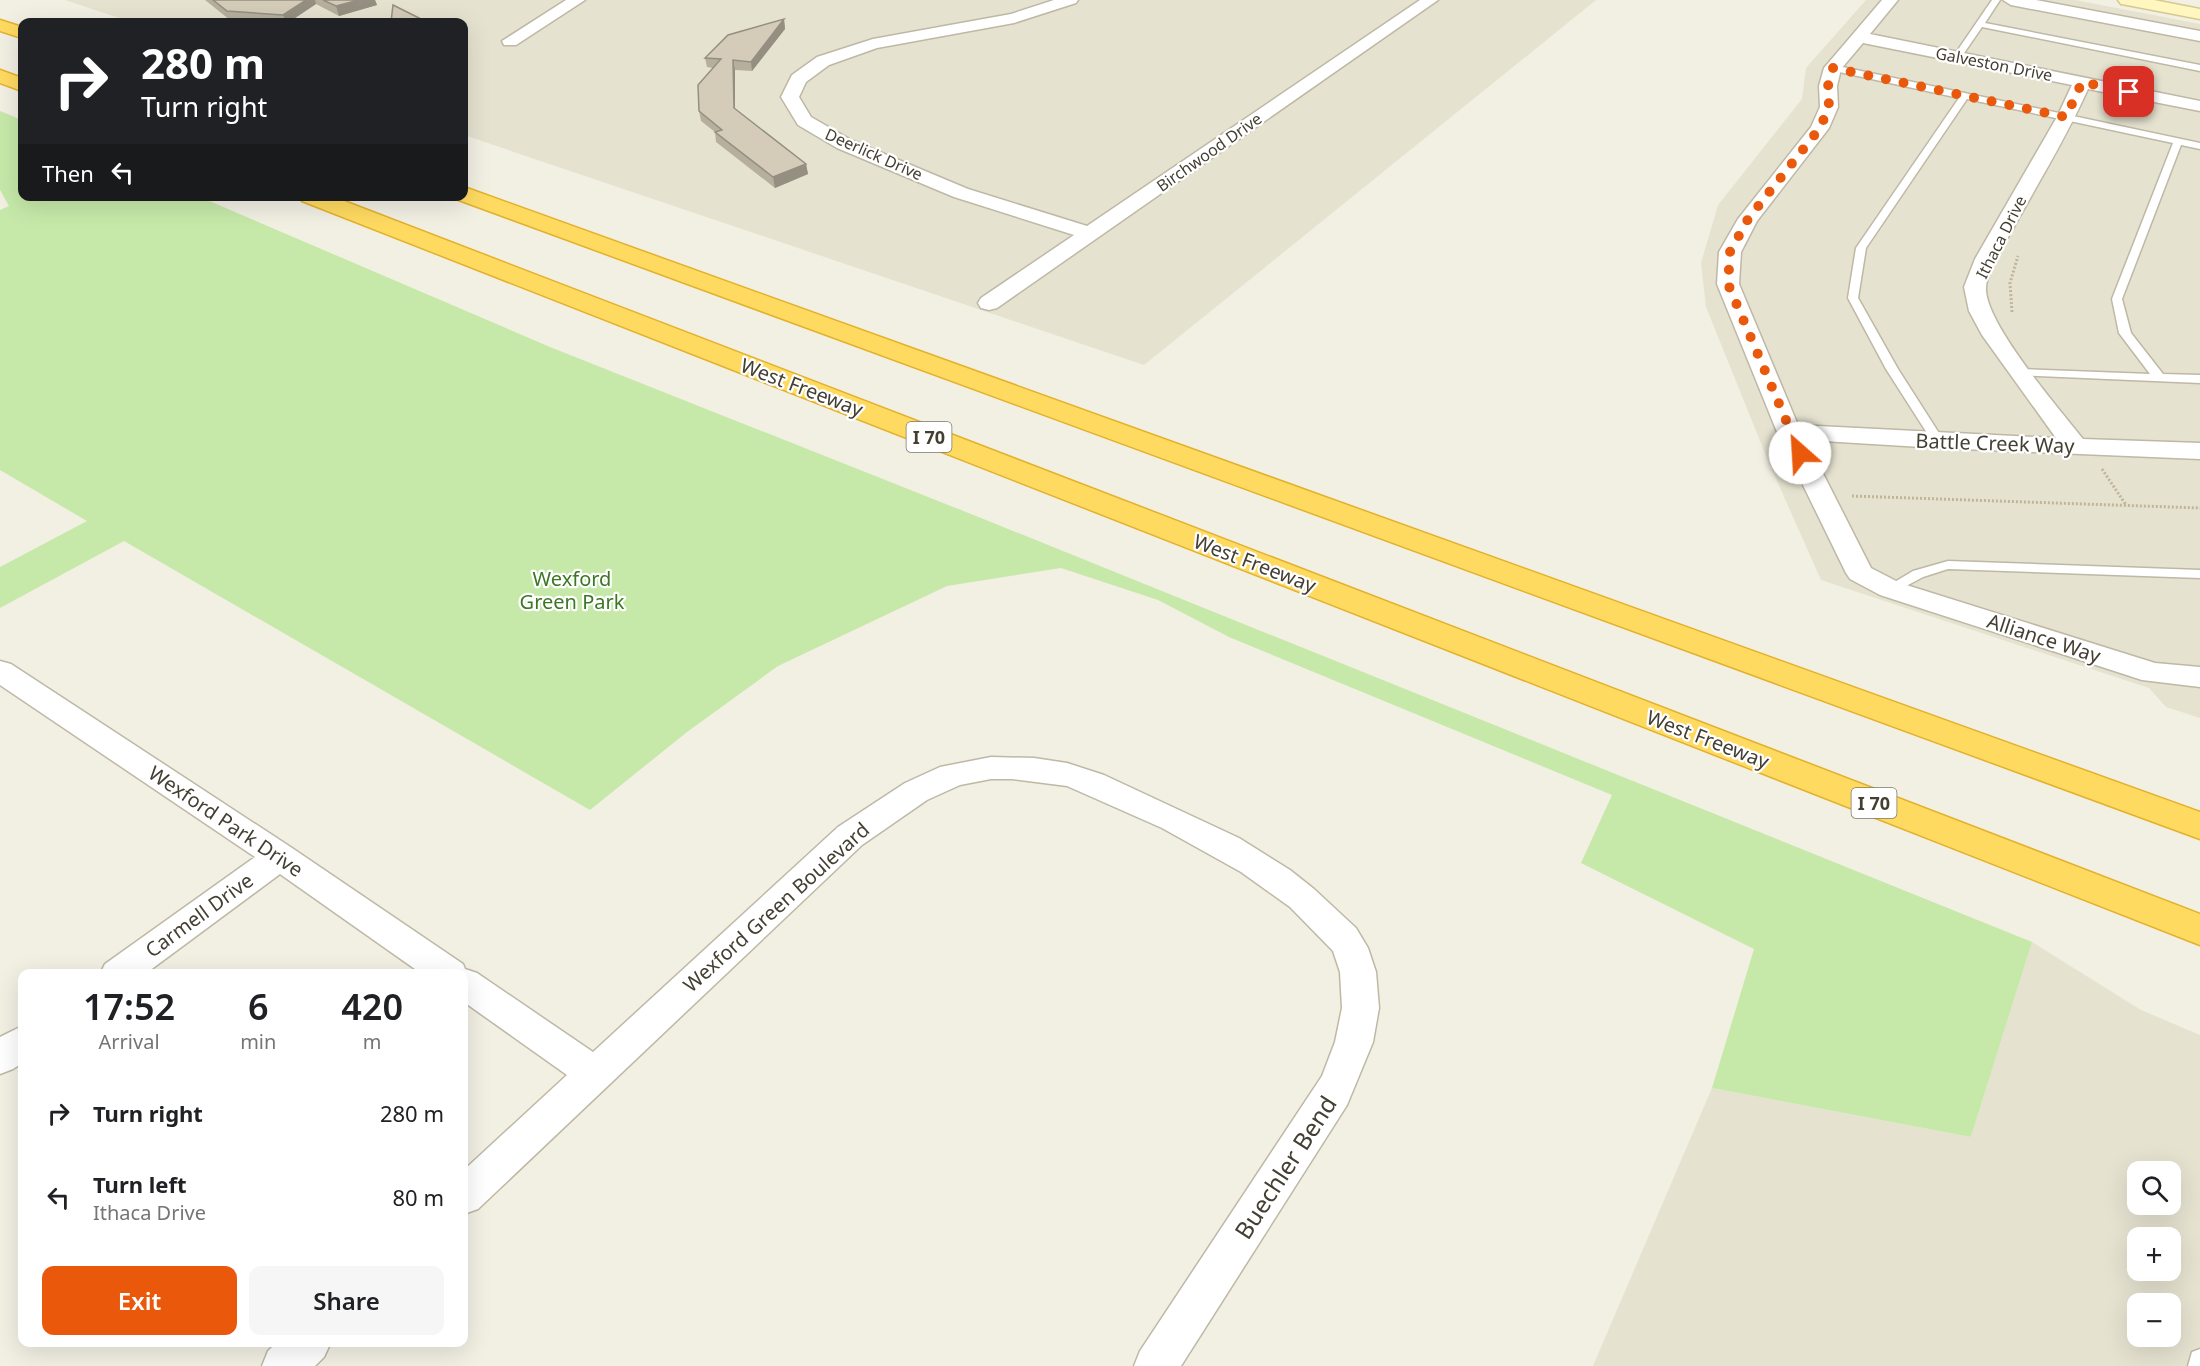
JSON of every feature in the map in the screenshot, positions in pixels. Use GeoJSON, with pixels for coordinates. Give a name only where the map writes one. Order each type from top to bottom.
{"type":"FeatureCollection","features":[{"type":"Feature","properties":{"kind":"highway"},"geometry":{"type":"LineString","coordinates":[[0,25],[18,32]]}},
{"type":"Feature","properties":{"kind":"highway"},"geometry":{"type":"LineString","coordinates":[[0,76],[18,83]]}},
{"type":"Feature","properties":{"kind":"highway"},"geometry":{"type":"LineString","coordinates":[[468,195],[2200,826]]}},
{"type":"Feature","properties":{"kind":"highway","name":"West Freeway"},"geometry":{"type":"LineString","coordinates":[[323,201],[2200,930]]}},
{"type":"Feature","properties":{"kind":"main road"},"geometry":{"type":"LineString","coordinates":[[2127,0],[2200,14]]}},
{"type":"Feature","properties":{"kind":"street"},"geometry":{"type":"LineString","coordinates":[[510,41],[577,0]]}},
{"type":"Feature","properties":{"kind":"street","name":"Deerlick Drive"},"geometry":{"type":"LineString","coordinates":[[1070,0],[1014,18],[873,44],[824,61],[798,79],[790,97],[804,122],[844,144],[961,193],[1090,234]]}},
{"type":"Feature","properties":{"kind":"street","name":"Birchwood Drive"},"geometry":{"type":"LineString","coordinates":[[989,303],[1430,0]]}},
{"type":"Feature","properties":{"kind":"street"},"geometry":{"type":"LineString","coordinates":[[1833,68],[1890,0]]}},
{"type":"Feature","properties":{"kind":"street"},"geometry":{"type":"LineString","coordinates":[[2011,0],[2200,36]]}},
{"type":"Feature","properties":{"kind":"street","name":"Galveston Drive"},"geometry":{"type":"LineString","coordinates":[[1858,37],[2200,106]]}},
{"type":"Feature","properties":{"kind":"street","name":"Alliance Way"},"geometry":{"type":"LineString","coordinates":[[1833,68],[1828,86],[1829,107],[1820,128],[1748,219],[1730,252],[1728,284],[1789,432],[1860,573],[1890,589],[2153,673],[2200,677]]}},
{"type":"Feature","properties":{"kind":"street","name":"Ithaca Drive"},"geometry":{"type":"LineString","coordinates":[[2075,446],[1993,335],[1980,311],[1975,286],[1986,260],[2066,117],[2082,82]]}},
{"type":"Feature","properties":{"kind":"street","name":"Battle Creek Way"},"geometry":{"type":"LineString","coordinates":[[1789,432],[1938,441],[2200,451]]}},
{"type":"Feature","properties":{"kind":"street","name":"Wexford Park Drive"},"geometry":{"type":"LineString","coordinates":[[0,671],[280,857],[443,969]]}},
{"type":"Feature","properties":{"kind":"street","name":"Wexford Green Boulevard"},"geometry":{"type":"LineString","coordinates":[[468,1192],[850,836],[914,791],[952,774],[990,768],[1032,769],[1077,777],[1159,812],[1257,864],[1300,894],[1342,934],[1352,951]]}},
{"type":"Feature","properties":{"kind":"street","name":"Carmell Drive"},"geometry":{"type":"LineString","coordinates":[[125,969],[280,857]]}},
{"type":"Feature","properties":{"kind":"street","name":"Buechler Bend"},"geometry":{"type":"LineString","coordinates":[[1156,1366],[1333,1093],[1343,1073],[1352,1052],[1361,1013],[1357,971],[1352,951]]}},
{"type":"Feature","properties":{"kind":"street"},"geometry":{"type":"LineString","coordinates":[[468,986],[594,1073]]}},
{"type":"Feature","properties":{"kind":"street"},"geometry":{"type":"LineString","coordinates":[[0,1058],[18,1045]]}},
{"type":"Feature","properties":{"kind":"street"},"geometry":{"type":"LineString","coordinates":[[284,1366],[304,1347]]}},
{"type":"Feature","properties":{"kind":"lane"},"geometry":{"type":"LineString","coordinates":[[1957,57],[1996,0]]}},
{"type":"Feature","properties":{"kind":"lane"},"geometry":{"type":"LineString","coordinates":[[1979,24],[2200,68]]}},
{"type":"Feature","properties":{"kind":"lane"},"geometry":{"type":"LineString","coordinates":[[1833,68],[2200,146]]}},
{"type":"Feature","properties":{"kind":"lane"},"geometry":{"type":"LineString","coordinates":[[1938,441],[1892,369],[1853,298],[1861,248],[1965,96]]}},
{"type":"Feature","properties":{"kind":"lane"},"geometry":{"type":"LineString","coordinates":[[2159,377],[2125,333],[2117,298],[2178,141]]}},
{"type":"Feature","properties":{"kind":"lane"},"geometry":{"type":"LineString","coordinates":[[2021,373],[2200,379]]}},
{"type":"Feature","properties":{"kind":"lane"},"geometry":{"type":"LineString","coordinates":[[1890,589],[1907,578],[1935,567],[1948,565],[2200,574]]}},
{"type":"Feature","properties":{"kind":"lane"},"geometry":{"type":"LineString","coordinates":[[2199,1366],[2200,1360]]}},
{"type":"Feature","properties":{"kind":"path"},"geometry":{"type":"LineString","coordinates":[[2014,319],[2008,296],[2010,276],[2018,256]]}},
{"type":"Feature","properties":{"kind":"path"},"geometry":{"type":"LineString","coordinates":[[2097,463],[2127,506]]}},
{"type":"Feature","properties":{"kind":"path"},"geometry":{"type":"LineString","coordinates":[[1845,495],[2200,508]]}},
{"type":"Feature","properties":{"kind":"shaded area"},"geometry":{"type":"Polygon","coordinates":[[[65,0],[1596,0],[1144,365],[468,136],[468,18],[119,18],[65,0]]]}},
{"type":"Feature","properties":{"kind":"shaded area"},"geometry":{"type":"Polygon","coordinates":[[[1866,0],[2075,0],[2200,24],[2200,718],[2166,707],[2149,688],[1821,580],[1769,463],[1706,307],[1701,263],[1718,205],[1802,99],[1806,68],[1866,0]]]}},
{"type":"Feature","properties":{"kind":"shaded area"},"geometry":{"type":"Polygon","coordinates":[[[2032,942],[2141,1010],[2200,1035],[2200,1366],[1593,1366],[1712,1088],[1971,1137],[2032,942]]]}},
{"type":"Feature","properties":{"kind":"green space","name":"Wexford Green Park"},"geometry":{"type":"Polygon","coordinates":[[[0,111],[18,118],[18,201],[209,201],[550,347],[981,518],[2032,942],[1971,1137],[1712,1088],[1754,949],[1581,863],[1612,795],[1229,637],[1158,600],[1061,568],[947,586],[778,666],[687,732],[590,810],[124,541],[0,608],[0,567],[87,521],[0,470],[0,210],[9,206],[0,190],[0,111]]]}},
{"type":"Feature","properties":{"kind":"building"},"geometry":{"type":"Polygon","coordinates":[[[213,0],[306,0],[283,15],[227,11],[213,0]]]}},
{"type":"Feature","properties":{"kind":"building"},"geometry":{"type":"Polygon","coordinates":[[[323,0],[359,0],[336,6],[323,0]]]}},
{"type":"Feature","properties":{"kind":"building"},"geometry":{"type":"Polygon","coordinates":[[[393,5],[419,18],[391,18],[393,5]]]}},
{"type":"Feature","properties":{"kind":"building"},"geometry":{"type":"Polygon","coordinates":[[[784,19],[751,62],[733,60],[734,108],[806,164],[773,177],[715,132],[722,130],[699,111],[698,85],[721,59],[705,58],[728,35],[784,19]]]}},
{"type":"Feature","properties":{"kind":"route"},"geometry":{"type":"LineString","coordinates":[[1800,453],[1789,432],[1728,284],[1730,252],[1748,219],[1820,128],[1829,107],[1828,86],[1833,68],[2066,117],[2082,82],[2129,92]]}}]}
